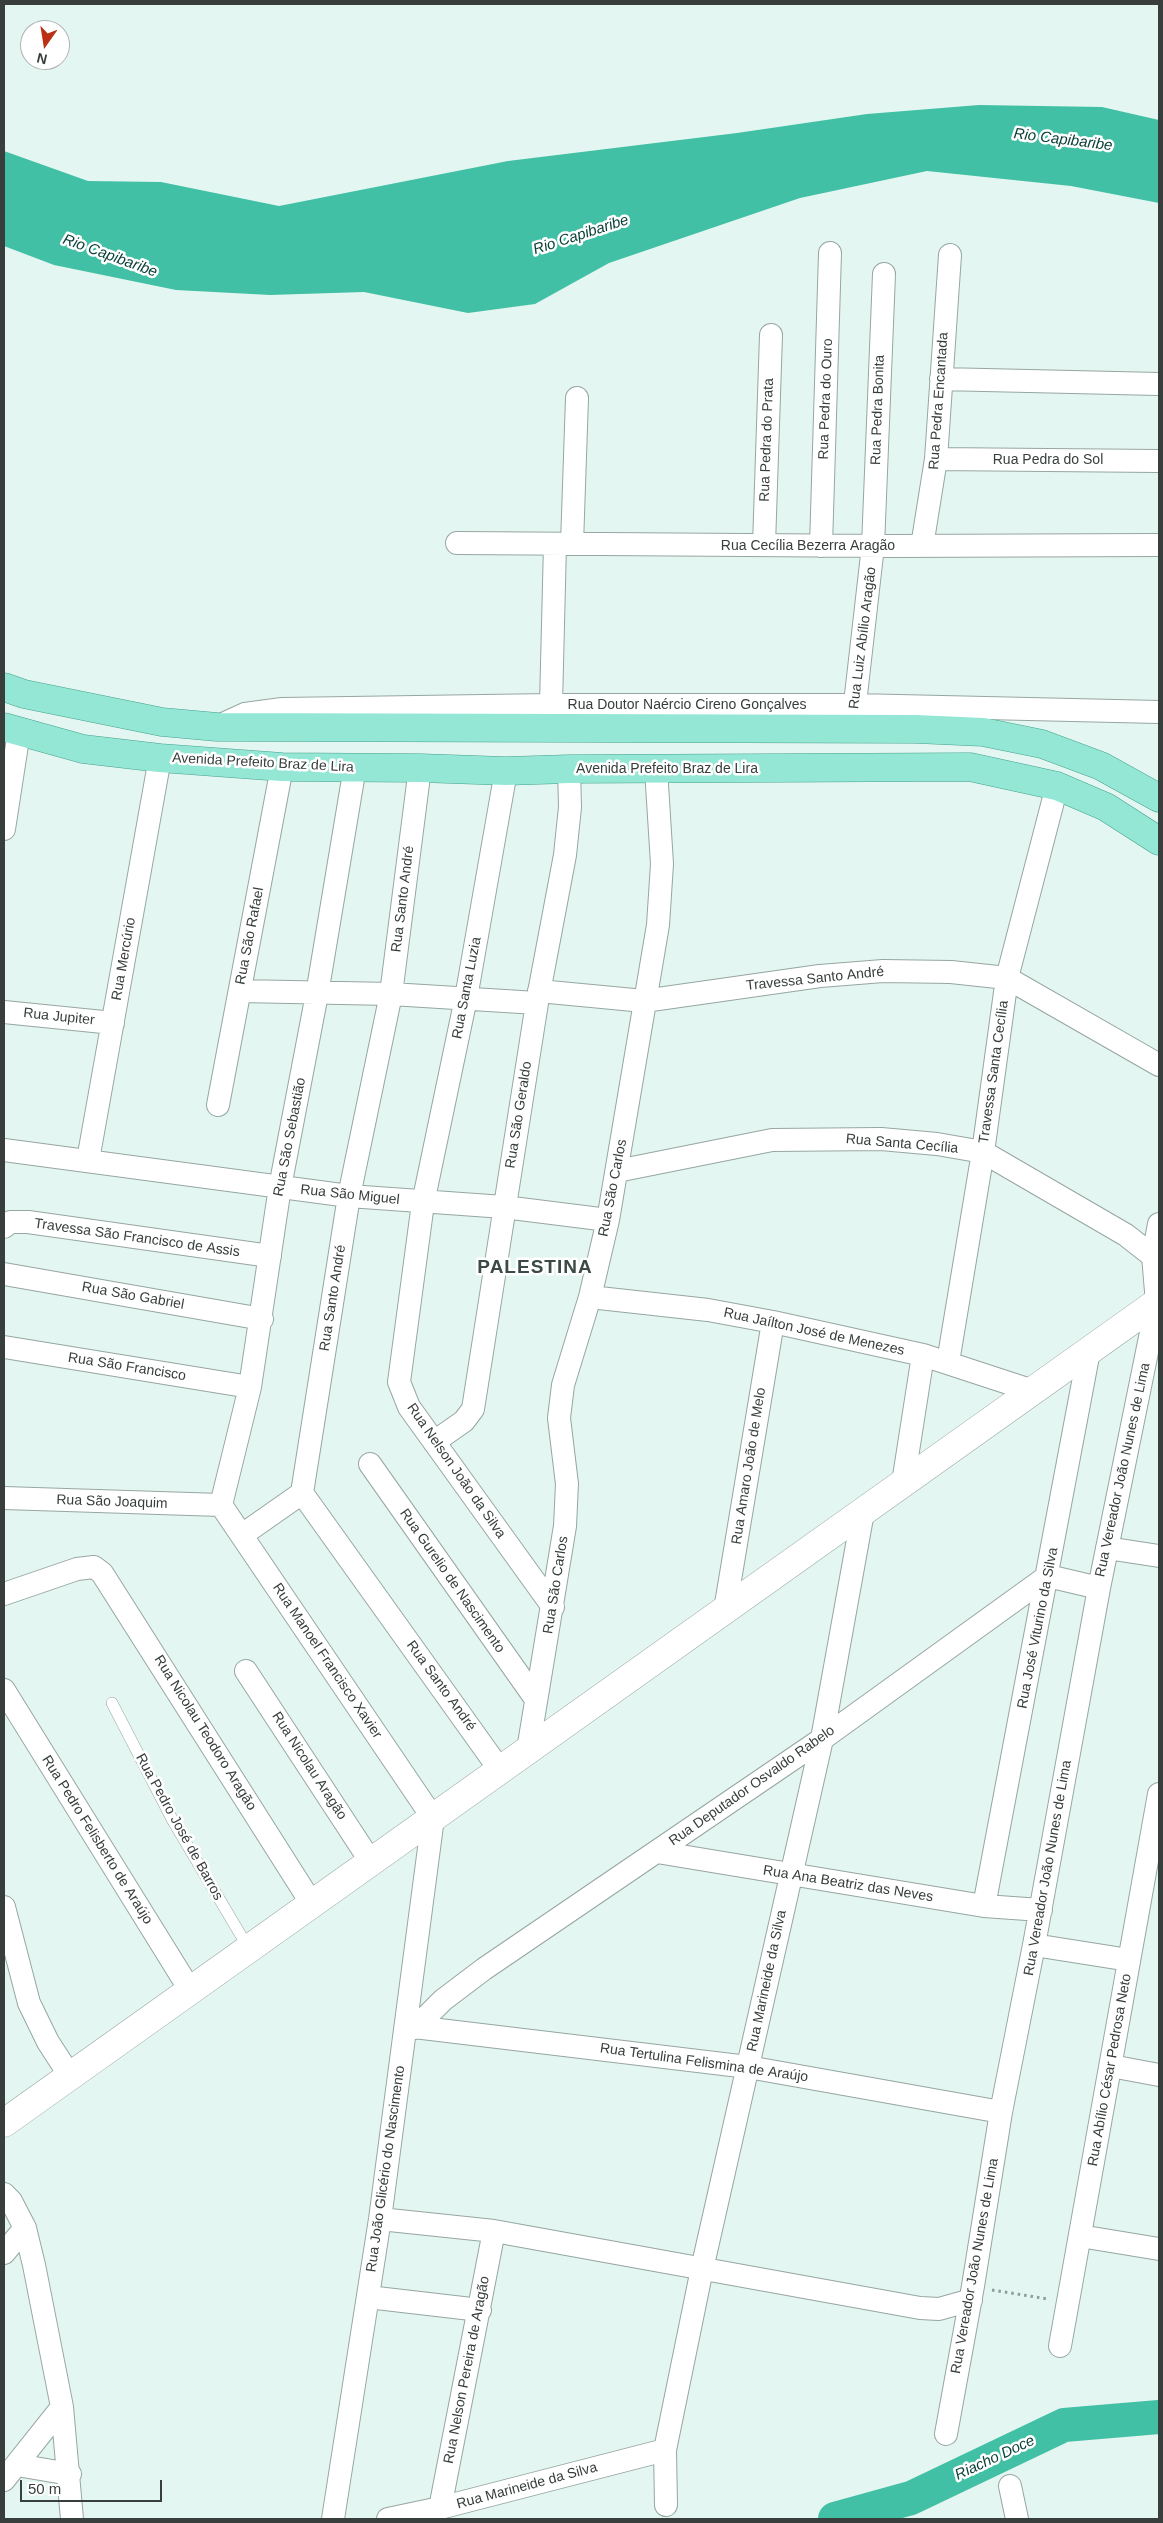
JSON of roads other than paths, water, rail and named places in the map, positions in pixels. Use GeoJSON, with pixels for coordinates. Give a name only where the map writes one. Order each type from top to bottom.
{"type":"FeatureCollection","features":[{"type":"Feature","properties":{"kind":"main road"},"geometry":{"type":"LineString","coordinates":[[4,687],[24,694],[162,722],[217,727],[854,717],[916,729],[983,732],[1042,744],[1101,766],[1158,796]]}},
{"type":"Feature","properties":{"kind":"main road","name":"Avenida Prefeito Braz de Lira"},"geometry":{"type":"LineString","coordinates":[[11,730],[83,748],[160,758],[282,767],[506,771],[970,767],[1057,786],[1106,807],[1159,841]]}},
{"type":"Feature","properties":{"kind":"street","name":"Rua Pedra do Ouro"},"geometry":{"type":"LineString","coordinates":[[822,546],[830,253]]}},
{"type":"Feature","properties":{"kind":"street","name":"Rua Pedra Encantada"},"geometry":{"type":"LineString","coordinates":[[922,546],[936,459],[950,255]]}},
{"type":"Feature","properties":{"kind":"street","name":"Rua Pedra Bonita"},"geometry":{"type":"LineString","coordinates":[[874,546],[884,274]]}},
{"type":"Feature","properties":{"kind":"street","name":"Rua Pedra do Prata"},"geometry":{"type":"LineString","coordinates":[[764,545],[770,335]]}},
{"type":"Feature","properties":{"kind":"street"},"geometry":{"type":"LineString","coordinates":[[941,379],[1159,384]]}},
{"type":"Feature","properties":{"kind":"street"},"geometry":{"type":"LineString","coordinates":[[551,705],[577,398]]}},
{"type":"Feature","properties":{"kind":"street","name":"Rua Pedra do Sol"},"geometry":{"type":"LineString","coordinates":[[936,459],[1159,461]]}},
{"type":"Feature","properties":{"kind":"street","name":"Rua Cecília Bezerra Aragão"},"geometry":{"type":"LineString","coordinates":[[457,543],[822,546],[1159,545]]}},
{"type":"Feature","properties":{"kind":"street","name":"Rua Luiz Abílio Aragão"},"geometry":{"type":"LineString","coordinates":[[854,717],[874,546]]}},
{"type":"Feature","properties":{"kind":"street","name":"Rua Doutor Naércio Cireno Gonçalves"},"geometry":{"type":"LineString","coordinates":[[217,727],[245,714],[282,709],[551,705],[854,717],[1159,712]]}},
{"type":"Feature","properties":{"kind":"street"},"geometry":{"type":"LineString","coordinates":[[4,829],[11,730]]}},
{"type":"Feature","properties":{"kind":"street","name":"Rua Mercúrio"},"geometry":{"type":"LineString","coordinates":[[88,1160],[160,758]]}},
{"type":"Feature","properties":{"kind":"street","name":"Rua São Rafael"},"geometry":{"type":"LineString","coordinates":[[218,1105],[282,767]]}},
{"type":"Feature","properties":{"kind":"street","name":"Rua São Sebastião"},"geometry":{"type":"LineString","coordinates":[[221,1505],[250,1387],[262,1319],[280,1187],[317,994],[355,767]]}},
{"type":"Feature","properties":{"kind":"street","name":"Rua Santo André"},"geometry":{"type":"LineString","coordinates":[[420,768],[391,994],[349,1196],[302,1493],[500,1770]]}},
{"type":"Feature","properties":{"kind":"street","name":"Rua São Geraldo"},"geometry":{"type":"LineString","coordinates":[[434,1442],[464,1421],[473,1409],[538,997],[565,856],[570,807],[569,769]]}},
{"type":"Feature","properties":{"kind":"street","name":"Rua São Carlos"},"geometry":{"type":"LineString","coordinates":[[528,1750],[535,1698],[553,1607],[567,1504],[559,1418],[571,1357],[590,1297],[608,1220],[662,896],[662,864],[656,769]]}},
{"type":"Feature","properties":{"kind":"street","name":"Rua Santa Luzia"},"geometry":{"type":"LineString","coordinates":[[422,1203],[466,998],[506,771]]}},
{"type":"Feature","properties":{"kind":"street","name":"Travessa Santa Cecília"},"geometry":{"type":"LineString","coordinates":[[948,1362],[983,1152],[1007,978],[1057,786]]}},
{"type":"Feature","properties":{"kind":"street","name":"Travessa Santo André"},"geometry":{"type":"LineString","coordinates":[[240,991],[391,994],[466,998],[538,997],[644,1000],[820,976],[883,971],[951,972],[1007,978],[1159,1065]]}},
{"type":"Feature","properties":{"kind":"street","name":"Rua Jupiter"},"geometry":{"type":"LineString","coordinates":[[4,1012],[113,1023]]}},
{"type":"Feature","properties":{"kind":"street","name":"Rua Santa Cecília"},"geometry":{"type":"LineString","coordinates":[[617,1171],[772,1140],[881,1140],[937,1144],[983,1152],[1126,1235],[1156,1258]]}},
{"type":"Feature","properties":{"kind":"street","name":"Rua São Miguel"},"geometry":{"type":"LineString","coordinates":[[4,1150],[349,1196],[422,1203],[504,1207],[608,1220]]}},
{"type":"Feature","properties":{"kind":"street","name":"Rua Nelson João da Silva"},"geometry":{"type":"LineString","coordinates":[[422,1203],[399,1382],[409,1407],[553,1607]]}},
{"type":"Feature","properties":{"kind":"street","name":"Travessa São Francisco de Assis"},"geometry":{"type":"LineString","coordinates":[[4,1226],[10,1222],[22,1222],[270,1256]]}},
{"type":"Feature","properties":{"kind":"street"},"geometry":{"type":"LineString","coordinates":[[4,2123],[1158,1302],[1156,1258],[1159,1224]]}},
{"type":"Feature","properties":{"kind":"street","name":"Rua São Gabriel"},"geometry":{"type":"LineString","coordinates":[[4,1274],[262,1319]]}},
{"type":"Feature","properties":{"kind":"street","name":"Rua Jaílton José de Menezes"},"geometry":{"type":"LineString","coordinates":[[590,1297],[708,1310],[773,1322],[923,1355],[1033,1391]]}},
{"type":"Feature","properties":{"kind":"street","name":"Rua Vereador João Nunes de Lima"},"geometry":{"type":"LineString","coordinates":[[946,2434],[972,2293],[1001,2112],[1041,1910],[1099,1588],[1158,1302]]}},
{"type":"Feature","properties":{"kind":"street","name":"Rua Amaro João de Melo"},"geometry":{"type":"LineString","coordinates":[[725,1610],[773,1322]]}},
{"type":"Feature","properties":{"kind":"street","name":"Rua São Francisco"},"geometry":{"type":"LineString","coordinates":[[4,1347],[250,1387]]}},
{"type":"Feature","properties":{"kind":"street","name":"Rua José Viturino da Silva"},"geometry":{"type":"LineString","coordinates":[[984,1906],[1048,1576],[1089,1351]]}},
{"type":"Feature","properties":{"kind":"street"},"geometry":{"type":"LineString","coordinates":[[903,1483],[923,1355]]}},
{"type":"Feature","properties":{"kind":"street","name":"Rua Gurelio de Nascimento"},"geometry":{"type":"LineString","coordinates":[[370,1464],[535,1698]]}},
{"type":"Feature","properties":{"kind":"street"},"geometry":{"type":"LineString","coordinates":[[242,1535],[302,1493]]}},
{"type":"Feature","properties":{"kind":"street","name":"Rua São Joaquim"},"geometry":{"type":"LineString","coordinates":[[4,1498],[221,1505]]}},
{"type":"Feature","properties":{"kind":"street","name":"Rua Manoel Francisco Xavier"},"geometry":{"type":"LineString","coordinates":[[221,1505],[433,1818]]}},
{"type":"Feature","properties":{"kind":"street","name":"Rua Marineide da Silva"},"geometry":{"type":"LineString","coordinates":[[666,2505],[665,2450],[702,2269],[822,1738],[863,1512]]}},
{"type":"Feature","properties":{"kind":"street"},"geometry":{"type":"LineString","coordinates":[[1107,1548],[1159,1556]]}},
{"type":"Feature","properties":{"kind":"street","name":"Rua Nicolau Teodoro Aragão"},"geometry":{"type":"LineString","coordinates":[[4,1594],[68,1571],[94,1567],[110,1581],[312,1904]]}},
{"type":"Feature","properties":{"kind":"street"},"geometry":{"type":"LineString","coordinates":[[1048,1576],[1099,1588]]}},
{"type":"Feature","properties":{"kind":"street","name":"Rua Deputador Osvaldo Rabelo"},"geometry":{"type":"LineString","coordinates":[[410,2027],[484,1968],[822,1738],[1048,1576]]}},
{"type":"Feature","properties":{"kind":"street","name":"Rua Nicolau Aragão"},"geometry":{"type":"LineString","coordinates":[[246,1671],[371,1862]]}},
{"type":"Feature","properties":{"kind":"street","name":"Rua Pedro Felisberto de Araújo"},"geometry":{"type":"LineString","coordinates":[[4,1690],[190,1990]]}},
{"type":"Feature","properties":{"kind":"street","name":"Rua Abílio César Pedrosa Neto"},"geometry":{"type":"LineString","coordinates":[[1060,2346],[1129,1960],[1149,1902],[1159,1794]]}},
{"type":"Feature","properties":{"kind":"street","name":"Rua João Glicério do Nascimento"},"geometry":{"type":"LineString","coordinates":[[333,2519],[410,2027],[433,1818]]}},
{"type":"Feature","properties":{"kind":"street","name":"Rua Ana Beatriz das Neves"},"geometry":{"type":"LineString","coordinates":[[657,1852],[984,1906],[1041,1910]]}},
{"type":"Feature","properties":{"kind":"street"},"geometry":{"type":"LineString","coordinates":[[4,1907],[30,2003],[48,2042],[70,2076]]}},
{"type":"Feature","properties":{"kind":"street"},"geometry":{"type":"LineString","coordinates":[[1034,1945],[1129,1960]]}},
{"type":"Feature","properties":{"kind":"street","name":"Rua Tertulina Felismina de Araújo"},"geometry":{"type":"LineString","coordinates":[[410,2027],[563,2043],[748,2067],[1001,2112]]}},
{"type":"Feature","properties":{"kind":"street"},"geometry":{"type":"LineString","coordinates":[[1111,2066],[1159,2075]]}},
{"type":"Feature","properties":{"kind":"street"},"geometry":{"type":"LineString","coordinates":[[4,2194],[11,2201],[25,2228],[62,2406],[70,2474],[72,2519]]}},
{"type":"Feature","properties":{"kind":"street"},"geometry":{"type":"LineString","coordinates":[[380,2219],[494,2231],[920,2308],[939,2309],[972,2293]]}},
{"type":"Feature","properties":{"kind":"street"},"geometry":{"type":"LineString","coordinates":[[4,2253],[25,2228]]}},
{"type":"Feature","properties":{"kind":"street","name":"Rua Nelson Pereira de Aragão"},"geometry":{"type":"LineString","coordinates":[[440,2508],[494,2231]]}},
{"type":"Feature","properties":{"kind":"street"},"geometry":{"type":"LineString","coordinates":[[1080,2236],[1159,2249]]}},
{"type":"Feature","properties":{"kind":"street"},"geometry":{"type":"LineString","coordinates":[[368,2297],[480,2310]]}},
{"type":"Feature","properties":{"kind":"street"},"geometry":{"type":"LineString","coordinates":[[11,2472],[62,2406]]}},
{"type":"Feature","properties":{"kind":"street","name":"Rua Marineide da Silva"},"geometry":{"type":"LineString","coordinates":[[388,2519],[440,2508],[665,2450]]}},
{"type":"Feature","properties":{"kind":"street"},"geometry":{"type":"LineString","coordinates":[[11,2472],[70,2474]]}},
{"type":"Feature","properties":{"kind":"street"},"geometry":{"type":"LineString","coordinates":[[1010,2486],[1017,2519]]}},
{"type":"Feature","properties":{"kind":"lane","name":"Rua Pedro José de Barros"},"geometry":{"type":"LineString","coordinates":[[112,1703],[173,1821],[249,1949]]}},
{"type":"Feature","properties":{"kind":"water","name":"Rio Capibaribe"},"geometry":{"type":"Polygon","coordinates":[[[979,105],[1102,107],[1159,120],[1159,203],[1071,186],[927,171],[800,198],[609,263],[535,304],[468,313],[364,292],[270,295],[176,290],[54,265],[4,246],[4,151],[88,181],[161,182],[279,206],[508,161],[737,133],[867,114],[979,105]]]}},
{"type":"Feature","properties":{"kind":"waterway","name":"Riacho Doce"},"geometry":{"type":"LineString","coordinates":[[835,2519],[911,2498],[1064,2425],[1159,2417]]}},
{"type":"Feature","properties":{"kind":"district","name":"PALESTINA"},"geometry":{"type":"Point","coordinates":[535,1268]}}]}
